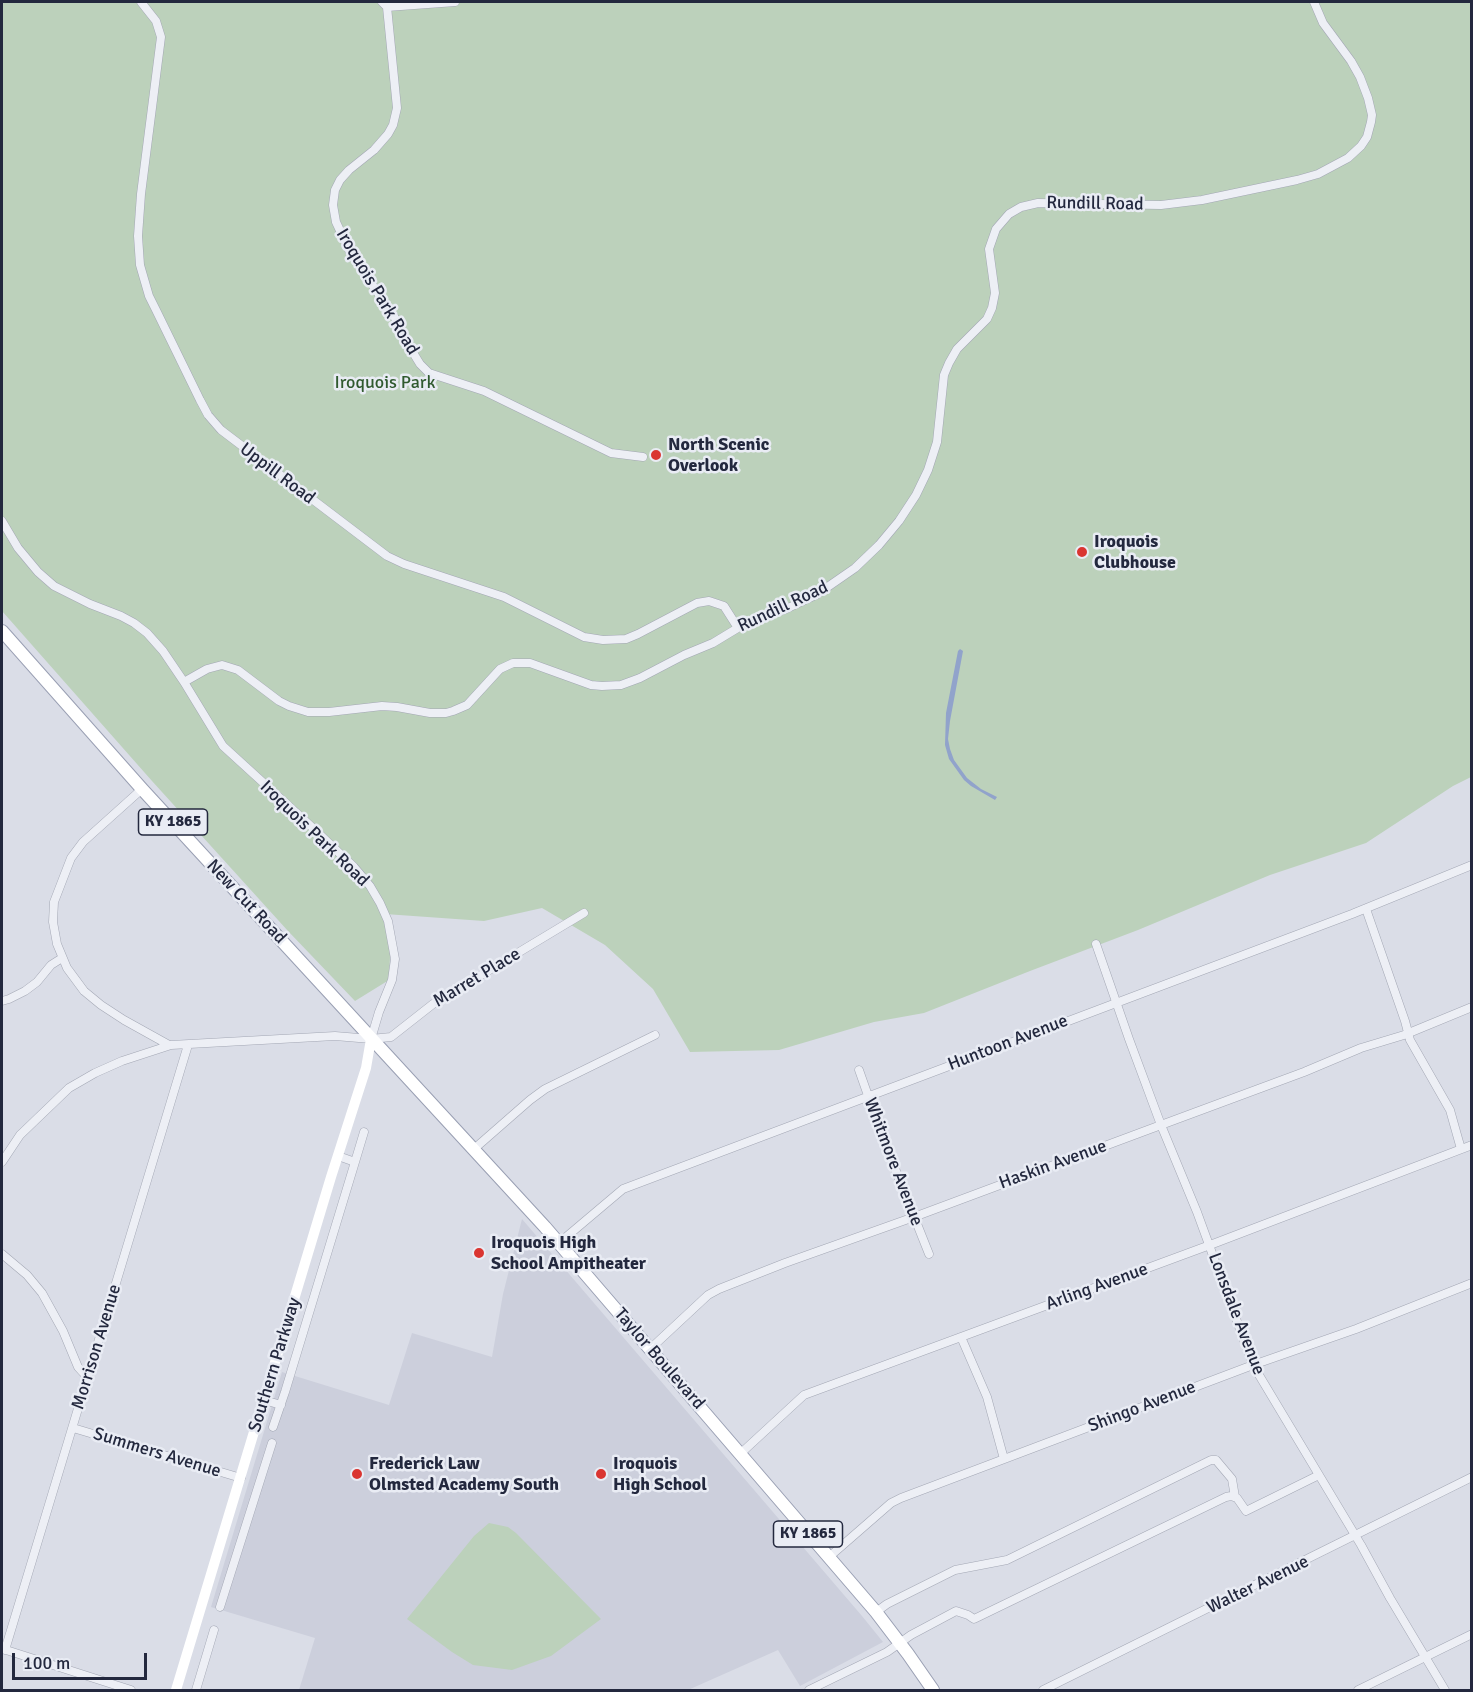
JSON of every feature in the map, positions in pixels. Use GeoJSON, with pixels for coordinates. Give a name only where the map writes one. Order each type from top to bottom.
{"type":"FeatureCollection","features":[{"type":"Feature","properties":{"kind":"main road","name":"New Cut Road"},"geometry":{"type":"LineString","coordinates":[[2,631],[142,789],[371,1039]]}},
{"type":"Feature","properties":{"kind":"main road","name":"Taylor Boulevard"},"geometry":{"type":"LineString","coordinates":[[371,1039],[559,1243],[876,1612],[933,1690]]}},
{"type":"Feature","properties":{"kind":"main road","name":"Southern Parkway"},"geometry":{"type":"LineString","coordinates":[[176,1690],[366,1068],[371,1039]]}},
{"type":"Feature","properties":{"kind":"street","name":"Uppill Road"},"geometry":{"type":"LineString","coordinates":[[141,2],[156,21],[161,37],[141,194],[138,236],[140,265],[149,296],[200,400],[208,415],[221,430],[387,556],[404,564],[504,597],[584,637],[603,640],[626,639],[697,603],[709,601],[724,606],[738,627]]}},
{"type":"Feature","properties":{"kind":"street"},"geometry":{"type":"LineString","coordinates":[[384,4],[455,2]]}},
{"type":"Feature","properties":{"kind":"street","name":"Rundill Road"},"geometry":{"type":"LineString","coordinates":[[184,682],[207,669],[222,665],[238,670],[289,706],[308,712],[397,706],[446,713],[467,705],[500,669],[513,663],[530,663],[591,685],[602,687],[621,685],[712,643],[738,627],[808,599],[855,568],[879,545],[899,521],[916,495],[938,442],[944,375],[957,349],[987,319],[992,308],[995,293],[989,249],[996,229],[1009,214],[1021,207],[1038,203],[1161,205],[1202,200],[1318,174],[1355,153],[1361,146],[1369,131],[1372,115],[1368,98],[1351,61],[1323,23],[1314,2]]}},
{"type":"Feature","properties":{"kind":"street","name":"Iroquois Park Road"},"geometry":{"type":"LineString","coordinates":[[384,4],[397,101],[396,116],[382,142],[349,170],[335,189],[333,206],[339,231],[350,252],[397,321],[420,364],[429,373],[484,391],[611,453],[643,457]]}},
{"type":"Feature","properties":{"kind":"street"},"geometry":{"type":"LineString","coordinates":[[2,521],[24,556],[38,572],[54,586],[140,627],[163,651],[184,682]]}},
{"type":"Feature","properties":{"kind":"street","name":"Iroquois Park Road"},"geometry":{"type":"LineString","coordinates":[[184,682],[222,746],[354,867],[381,903],[390,928],[395,959],[392,980],[371,1039]]}},
{"type":"Feature","properties":{"kind":"street"},"geometry":{"type":"LineString","coordinates":[[142,789],[83,842],[71,858],[54,902],[55,937],[73,978],[84,991],[101,1005],[170,1045]]}},
{"type":"Feature","properties":{"kind":"street","name":"Huntoon Avenue"},"geometry":{"type":"LineString","coordinates":[[559,1243],[623,1189],[1366,909],[1472,865]]}},
{"type":"Feature","properties":{"kind":"street"},"geometry":{"type":"LineString","coordinates":[[1366,909],[1410,1040],[1450,1110],[1461,1149]]}},
{"type":"Feature","properties":{"kind":"street","name":"Marret Place"},"geometry":{"type":"LineString","coordinates":[[371,1039],[392,1036],[433,1004],[584,913]]}},
{"type":"Feature","properties":{"kind":"street","name":"Lonsdale Avenue"},"geometry":{"type":"LineString","coordinates":[[1096,944],[1161,1125],[1210,1245],[1253,1365],[1445,1690]]}},
{"type":"Feature","properties":{"kind":"street"},"geometry":{"type":"LineString","coordinates":[[2,1001],[26,992],[47,969],[62,957]]}},
{"type":"Feature","properties":{"kind":"street","name":"Haskin Avenue"},"geometry":{"type":"LineString","coordinates":[[650,1349],[713,1292],[784,1263],[1304,1072],[1361,1048],[1408,1033],[1472,1007]]}},
{"type":"Feature","properties":{"kind":"street"},"geometry":{"type":"LineString","coordinates":[[474,1149],[545,1089],[656,1035]]}},
{"type":"Feature","properties":{"kind":"street"},"geometry":{"type":"LineString","coordinates":[[2,1162],[20,1135],[69,1088],[122,1061],[170,1045],[335,1036],[371,1039]]}},
{"type":"Feature","properties":{"kind":"street","name":"Morrison Avenue"},"geometry":{"type":"LineString","coordinates":[[3,1650],[73,1428],[188,1045]]}},
{"type":"Feature","properties":{"kind":"street","name":"Whitmore Avenue"},"geometry":{"type":"LineString","coordinates":[[859,1070],[928,1254]]}},
{"type":"Feature","properties":{"kind":"street"},"geometry":{"type":"LineString","coordinates":[[273,1427],[364,1132]]}},
{"type":"Feature","properties":{"kind":"street","name":"Arling Avenue"},"geometry":{"type":"LineString","coordinates":[[740,1454],[804,1395],[1210,1245],[1472,1145]]}},
{"type":"Feature","properties":{"kind":"street"},"geometry":{"type":"LineString","coordinates":[[338,1156],[355,1162]]}},
{"type":"Feature","properties":{"kind":"street"},"geometry":{"type":"LineString","coordinates":[[2,1254],[27,1275],[42,1293],[63,1331],[78,1367],[88,1378]]}},
{"type":"Feature","properties":{"kind":"street","name":"Shingo Avenue"},"geometry":{"type":"LineString","coordinates":[[829,1557],[891,1503],[1253,1365],[1356,1329],[1472,1283]]}},
{"type":"Feature","properties":{"kind":"street"},"geometry":{"type":"LineString","coordinates":[[961,1337],[987,1397],[1004,1459]]}},
{"type":"Feature","properties":{"kind":"street"},"geometry":{"type":"LineString","coordinates":[[264,1400],[281,1405]]}},
{"type":"Feature","properties":{"kind":"street","name":"Summers Avenue"},"geometry":{"type":"LineString","coordinates":[[73,1428],[241,1478]]}},
{"type":"Feature","properties":{"kind":"street"},"geometry":{"type":"LineString","coordinates":[[220,1607],[272,1443]]}},
{"type":"Feature","properties":{"kind":"street"},"geometry":{"type":"LineString","coordinates":[[876,1612],[887,1604],[955,1570],[1007,1560],[1211,1460],[1216,1460],[1232,1479],[1235,1497],[1246,1511],[1319,1476]]}},
{"type":"Feature","properties":{"kind":"street","name":"Walter Avenue"},"geometry":{"type":"LineString","coordinates":[[1043,1690],[1472,1478]]}},
{"type":"Feature","properties":{"kind":"street"},"geometry":{"type":"LineString","coordinates":[[809,1690],[887,1652],[956,1611],[974,1619],[1226,1497],[1235,1497]]}},
{"type":"Feature","properties":{"kind":"street"},"geometry":{"type":"LineString","coordinates":[[196,1690],[214,1630]]}},
{"type":"Feature","properties":{"kind":"street"},"geometry":{"type":"LineString","coordinates":[[1358,1690],[1472,1634]]}},
{"type":"Feature","properties":{"kind":"street"},"geometry":{"type":"LineString","coordinates":[[3,1650],[131,1690]]}},
{"type":"Feature","properties":{"kind":"shaded area","name":"Iroquois High School"},"geometry":{"type":"Polygon","coordinates":[[[522,1219],[883,1642],[800,1686],[778,1650],[688,1690],[299,1690],[315,1638],[211,1607],[282,1372],[389,1405],[412,1333],[492,1357],[503,1294],[522,1219]]]}},
{"type":"Feature","properties":{"kind":"green space","name":"Iroquois Park"},"geometry":{"type":"Polygon","coordinates":[[[2,2],[1471,2],[1471,777],[1453,786],[1366,843],[1270,875],[1138,930],[924,1013],[874,1022],[779,1050],[690,1052],[653,989],[605,945],[542,908],[484,921],[385,914],[391,934],[389,980],[355,1001],[152,781],[2,611],[2,2]]]}},
{"type":"Feature","properties":{"kind":"green space"},"geometry":{"type":"Polygon","coordinates":[[[489,1523],[508,1527],[516,1533],[601,1619],[551,1656],[512,1670],[473,1665],[407,1619],[474,1536],[489,1523]]]}},
{"type":"Feature","properties":{"kind":"water"},"geometry":{"type":"Polygon","coordinates":[[[960,649],[963,651],[950,721],[948,739],[950,749],[954,760],[967,778],[981,789],[997,797],[995,800],[964,780],[949,759],[945,745],[946,713],[960,649]]]}},
{"type":"Feature","properties":{"kind":"place","name":"North Scenic Overlook"},"geometry":{"type":"Point","coordinates":[656,455]}},
{"type":"Feature","properties":{"kind":"place","name":"Iroquois Clubhouse"},"geometry":{"type":"Point","coordinates":[1082,552]}},
{"type":"Feature","properties":{"kind":"place","name":"Iroquois High School Ampitheater"},"geometry":{"type":"Point","coordinates":[479,1253]}},
{"type":"Feature","properties":{"kind":"place","name":"Frederick Law Olmsted Academy South"},"geometry":{"type":"Point","coordinates":[357,1474]}},
{"type":"Feature","properties":{"kind":"place","name":"Iroquois High School"},"geometry":{"type":"Point","coordinates":[601,1474]}}]}
